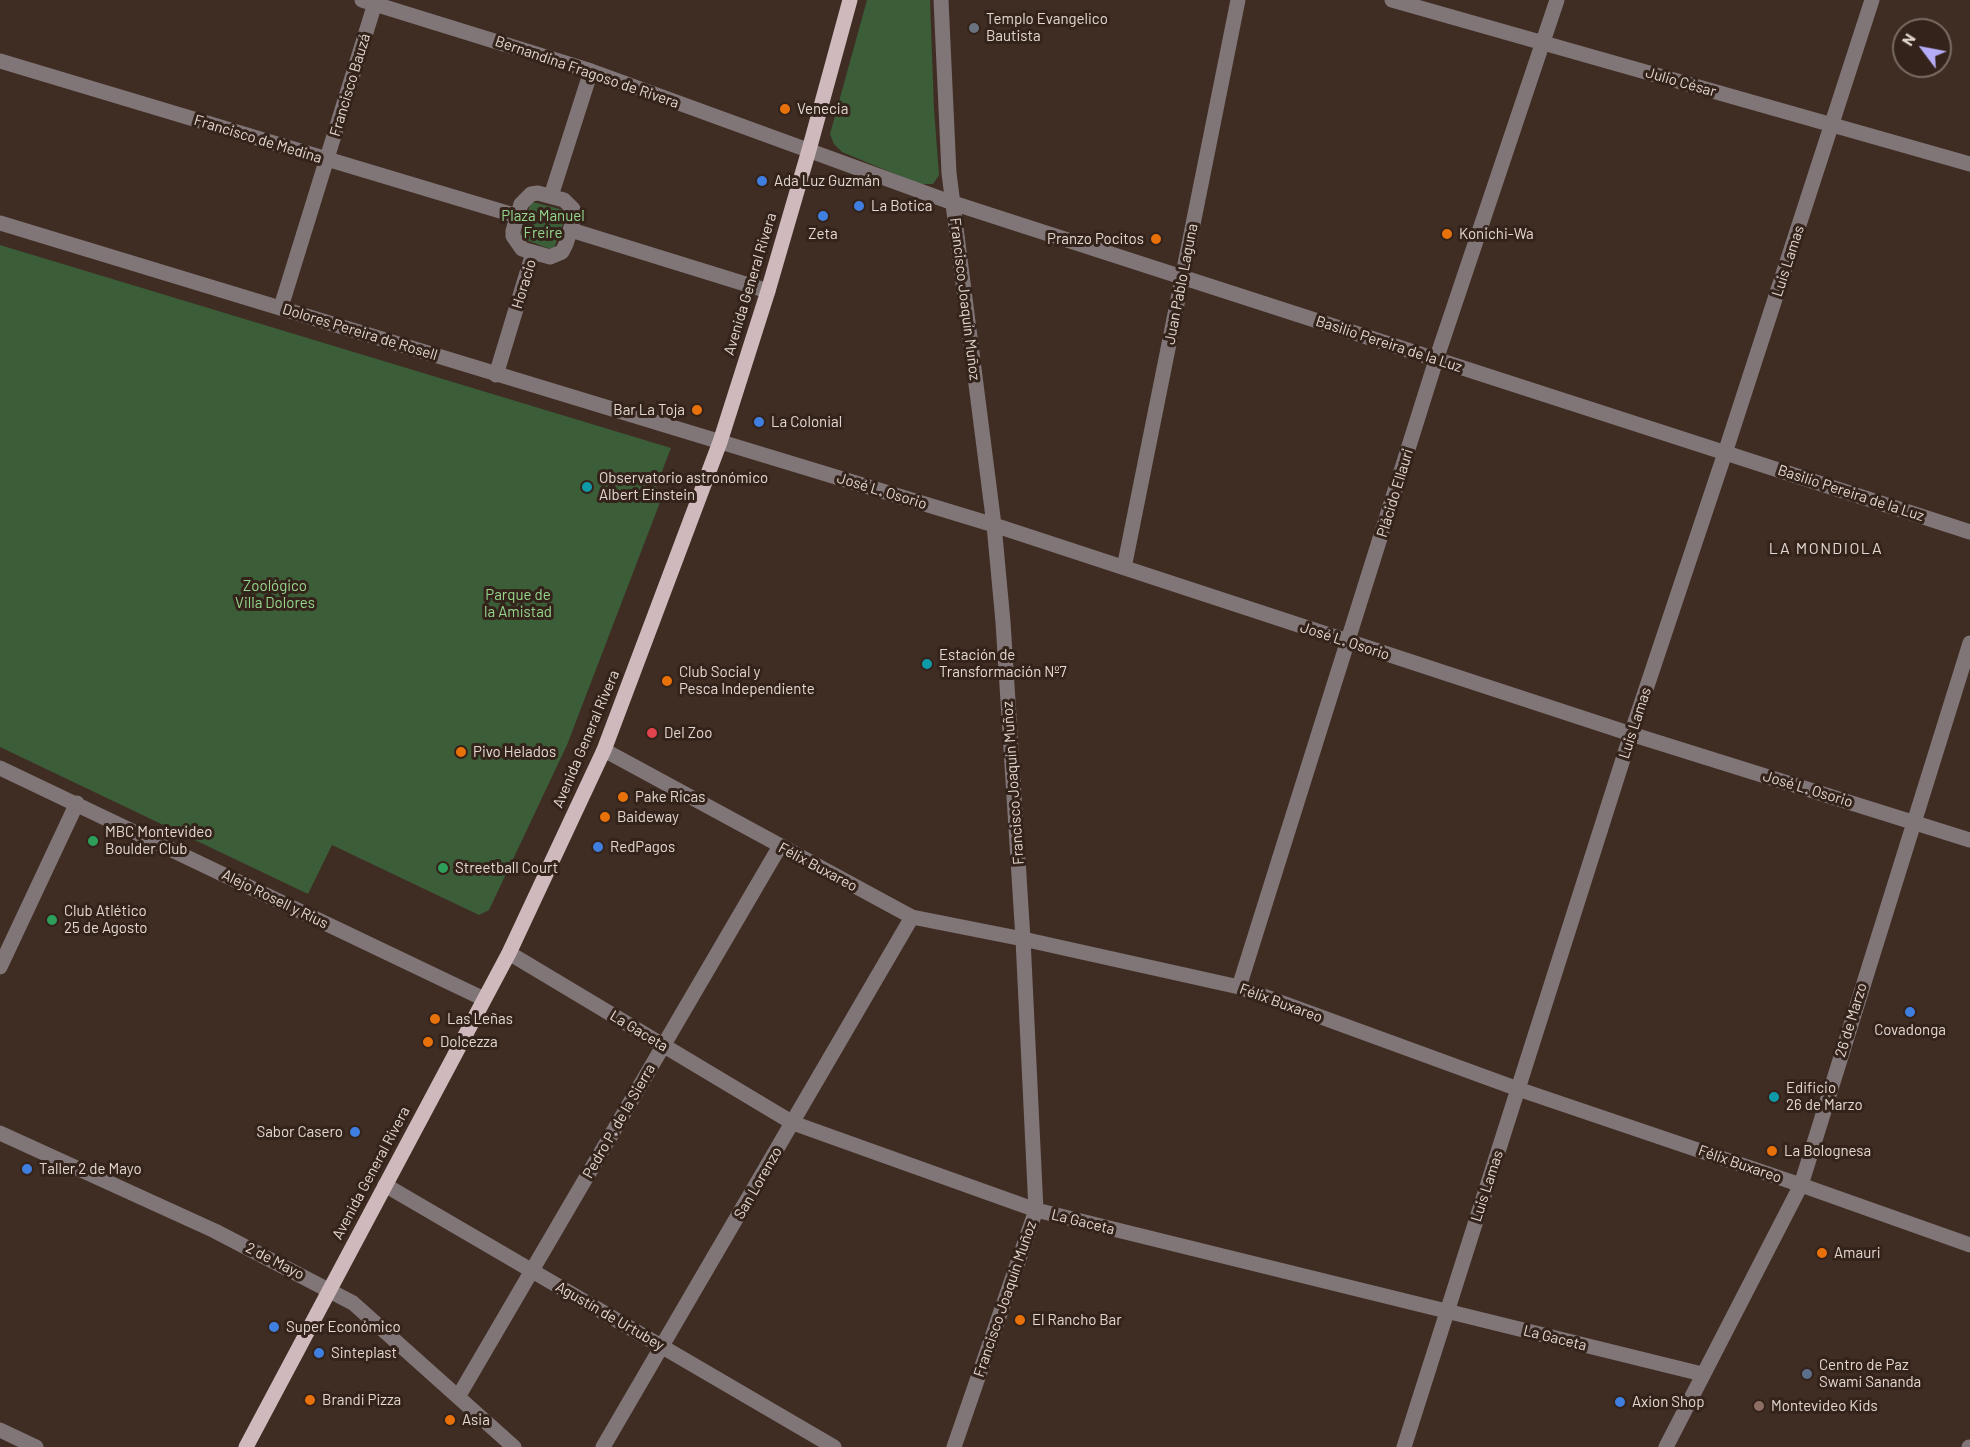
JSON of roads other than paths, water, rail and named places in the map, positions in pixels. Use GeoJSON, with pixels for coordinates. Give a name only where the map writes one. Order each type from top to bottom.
{"type":"FeatureCollection","features":[{"type":"Feature","properties":{"kind":"main road","name":"Avenida General Rivera"},"geometry":{"type":"LineString","coordinates":[[246,1447],[509,953],[604,750],[720,442],[768,291],[850,0]]}},
{"type":"Feature","properties":{"kind":"street","name":"Francisco Joaquín Muñoz"},"geometry":{"type":"LineString","coordinates":[[941,0],[949,173],[994,525],[1003,622],[1023,939],[1036,1210],[954,1447]]}},
{"type":"Feature","properties":{"kind":"street","name":"Juan Pablo Laguna"},"geometry":{"type":"LineString","coordinates":[[1124,568],[1238,0]]}},
{"type":"Feature","properties":{"kind":"street","name":"Julio César"},"geometry":{"type":"LineString","coordinates":[[1392,0],[1970,164]]}},
{"type":"Feature","properties":{"kind":"street","name":"Plácido Ellauri"},"geometry":{"type":"LineString","coordinates":[[1239,987],[1436,360],[1557,0]]}},
{"type":"Feature","properties":{"kind":"street","name":"Luis Lamas"},"geometry":{"type":"LineString","coordinates":[[1404,1447],[1631,734],[1872,0]]}},
{"type":"Feature","properties":{"kind":"street","name":"Bernandina Fragoso de Rivera"},"geometry":{"type":"LineString","coordinates":[[371,1],[591,71],[809,150]]}},
{"type":"Feature","properties":{"kind":"street","name":"Francisco Bauzá"},"geometry":{"type":"LineString","coordinates":[[281,307],[327,160],[371,1]]}},
{"type":"Feature","properties":{"kind":"street","name":"Francisco de Medina"},"geometry":{"type":"LineString","coordinates":[[0,61],[327,160],[519,210]]}},
{"type":"Feature","properties":{"kind":"street"},"geometry":{"type":"LineString","coordinates":[[552,196],[591,71]]}},
{"type":"Feature","properties":{"kind":"street","name":"Basilio Pereira de la Luz"},"geometry":{"type":"LineString","coordinates":[[809,150],[953,203],[1970,532]]}},
{"type":"Feature","properties":{"kind":"street"},"geometry":{"type":"LineString","coordinates":[[519,210],[531,194],[538,192],[570,204],[570,231],[562,252],[550,257],[533,253]]}},
{"type":"Feature","properties":{"kind":"street","name":"Horacio"},"geometry":{"type":"LineString","coordinates":[[496,375],[533,253],[522,249],[515,241],[513,231],[519,210]]}},
{"type":"Feature","properties":{"kind":"street","name":"Dolores Pereira de Rosell"},"geometry":{"type":"LineString","coordinates":[[0,223],[720,442]]}},
{"type":"Feature","properties":{"kind":"street"},"geometry":{"type":"LineString","coordinates":[[570,231],[768,291]]}},
{"type":"Feature","properties":{"kind":"street","name":"José L. Osorio"},"geometry":{"type":"LineString","coordinates":[[720,442],[994,525],[1631,734],[1970,840]]}},
{"type":"Feature","properties":{"kind":"street","name":"26 de Marzo"},"geometry":{"type":"LineString","coordinates":[[1666,1447],[1801,1185],[1970,643]]}},
{"type":"Feature","properties":{"kind":"street","name":"Félix Buxareo"},"geometry":{"type":"LineString","coordinates":[[604,750],[912,917],[1239,987],[1518,1089],[1970,1245]]}},
{"type":"Feature","properties":{"kind":"street","name":"Alejo Rosell y Rius"},"geometry":{"type":"LineString","coordinates":[[0,768],[484,999]]}},
{"type":"Feature","properties":{"kind":"street"},"geometry":{"type":"LineString","coordinates":[[0,967],[76,804]]}},
{"type":"Feature","properties":{"kind":"street","name":"Pedro P. de la Sierra"},"geometry":{"type":"LineString","coordinates":[[458,1397],[780,846]]}},
{"type":"Feature","properties":{"kind":"street","name":"San Lorenzo"},"geometry":{"type":"LineString","coordinates":[[603,1447],[912,917]]}},
{"type":"Feature","properties":{"kind":"street","name":"La Gaceta"},"geometry":{"type":"LineString","coordinates":[[509,953],[793,1123],[1036,1210],[1702,1374]]}},
{"type":"Feature","properties":{"kind":"street","name":"2 de Mayo"},"geometry":{"type":"LineString","coordinates":[[0,1133],[216,1231],[353,1303],[514,1447]]}},
{"type":"Feature","properties":{"kind":"street","name":"Agustín de Urtubey"},"geometry":{"type":"LineString","coordinates":[[385,1185],[834,1447]]}},
{"type":"Feature","properties":{"kind":"street"},"geometry":{"type":"LineString","coordinates":[[0,1430],[36,1447]]}},
{"type":"Feature","properties":{"kind":"place","name":"Templo Evangelico Bautista"},"geometry":{"type":"Point","coordinates":[974,28]}},
{"type":"Feature","properties":{"kind":"place","name":"Venecia"},"geometry":{"type":"Point","coordinates":[785,109]}},
{"type":"Feature","properties":{"kind":"place","name":"Ada Luz Guzmán"},"geometry":{"type":"Point","coordinates":[762,181]}},
{"type":"Feature","properties":{"kind":"place","name":"La Botica"},"geometry":{"type":"Point","coordinates":[859,206]}},
{"type":"Feature","properties":{"kind":"place","name":"Zeta"},"geometry":{"type":"Point","coordinates":[823,216]}},
{"type":"Feature","properties":{"kind":"place","name":"Konichi-Wa"},"geometry":{"type":"Point","coordinates":[1447,234]}},
{"type":"Feature","properties":{"kind":"place","name":"Pranzo Pocitos"},"geometry":{"type":"Point","coordinates":[1156,239]}},
{"type":"Feature","properties":{"kind":"place","name":"Bar La Toja"},"geometry":{"type":"Point","coordinates":[697,410]}},
{"type":"Feature","properties":{"kind":"place","name":"La Colonial"},"geometry":{"type":"Point","coordinates":[759,422]}},
{"type":"Feature","properties":{"kind":"place","name":"Observatorio astronómico Albert Einstein"},"geometry":{"type":"Point","coordinates":[587,487]}},
{"type":"Feature","properties":{"kind":"place","name":"Estación de Transformación Nº7"},"geometry":{"type":"Point","coordinates":[927,664]}},
{"type":"Feature","properties":{"kind":"place","name":"Club Social y Pesca Independiente"},"geometry":{"type":"Point","coordinates":[667,681]}},
{"type":"Feature","properties":{"kind":"place","name":"Del Zoo"},"geometry":{"type":"Point","coordinates":[652,733]}},
{"type":"Feature","properties":{"kind":"place","name":"Pivo Helados"},"geometry":{"type":"Point","coordinates":[461,752]}},
{"type":"Feature","properties":{"kind":"place","name":"Pake Ricas"},"geometry":{"type":"Point","coordinates":[623,797]}},
{"type":"Feature","properties":{"kind":"place","name":"Baideway"},"geometry":{"type":"Point","coordinates":[605,817]}},
{"type":"Feature","properties":{"kind":"place","name":"MBC Montevideo Boulder Club"},"geometry":{"type":"Point","coordinates":[93,841]}},
{"type":"Feature","properties":{"kind":"place","name":"RedPagos"},"geometry":{"type":"Point","coordinates":[598,847]}},
{"type":"Feature","properties":{"kind":"place","name":"Streetball Court"},"geometry":{"type":"Point","coordinates":[443,868]}},
{"type":"Feature","properties":{"kind":"place","name":"Club Atlético 25 de Agosto"},"geometry":{"type":"Point","coordinates":[52,920]}},
{"type":"Feature","properties":{"kind":"place","name":"Covadonga"},"geometry":{"type":"Point","coordinates":[1910,1012]}},
{"type":"Feature","properties":{"kind":"place","name":"Las Leñas"},"geometry":{"type":"Point","coordinates":[435,1019]}},
{"type":"Feature","properties":{"kind":"place","name":"Dolcezza"},"geometry":{"type":"Point","coordinates":[428,1042]}},
{"type":"Feature","properties":{"kind":"place","name":"Edificio 26 de Marzo"},"geometry":{"type":"Point","coordinates":[1774,1097]}},
{"type":"Feature","properties":{"kind":"place","name":"Sabor Casero"},"geometry":{"type":"Point","coordinates":[355,1132]}},
{"type":"Feature","properties":{"kind":"place","name":"La Bolognesa"},"geometry":{"type":"Point","coordinates":[1772,1151]}},
{"type":"Feature","properties":{"kind":"place","name":"Taller 2 de Mayo"},"geometry":{"type":"Point","coordinates":[27,1169]}},
{"type":"Feature","properties":{"kind":"place","name":"Amauri"},"geometry":{"type":"Point","coordinates":[1822,1253]}},
{"type":"Feature","properties":{"kind":"place","name":"El Rancho Bar"},"geometry":{"type":"Point","coordinates":[1020,1320]}},
{"type":"Feature","properties":{"kind":"place","name":"Super Económico"},"geometry":{"type":"Point","coordinates":[274,1327]}},
{"type":"Feature","properties":{"kind":"place","name":"Sinteplast"},"geometry":{"type":"Point","coordinates":[319,1353]}},
{"type":"Feature","properties":{"kind":"place","name":"Centro de Paz Swami Sananda"},"geometry":{"type":"Point","coordinates":[1807,1374]}},
{"type":"Feature","properties":{"kind":"place","name":"Brandi Pizza"},"geometry":{"type":"Point","coordinates":[310,1400]}},
{"type":"Feature","properties":{"kind":"place","name":"Axion Shop"},"geometry":{"type":"Point","coordinates":[1620,1402]}},
{"type":"Feature","properties":{"kind":"place","name":"Montevideo Kids"},"geometry":{"type":"Point","coordinates":[1759,1406]}},
{"type":"Feature","properties":{"kind":"place","name":"Asia"},"geometry":{"type":"Point","coordinates":[450,1420]}},
{"type":"Feature","properties":{"kind":"district","name":"LA MONDIOLA"},"geometry":{"type":"Point","coordinates":[1826,549]}},
{"type":"Feature","properties":{"kind":"park label","name":"Plaza Manuel Freire"},"geometry":{"type":"Point","coordinates":[543,224]}},
{"type":"Feature","properties":{"kind":"park label","name":"Zoológico Villa Dolores"},"geometry":{"type":"Point","coordinates":[275,594]}},
{"type":"Feature","properties":{"kind":"park label","name":"Parque de la Amistad"},"geometry":{"type":"Point","coordinates":[518,604]}}]}
